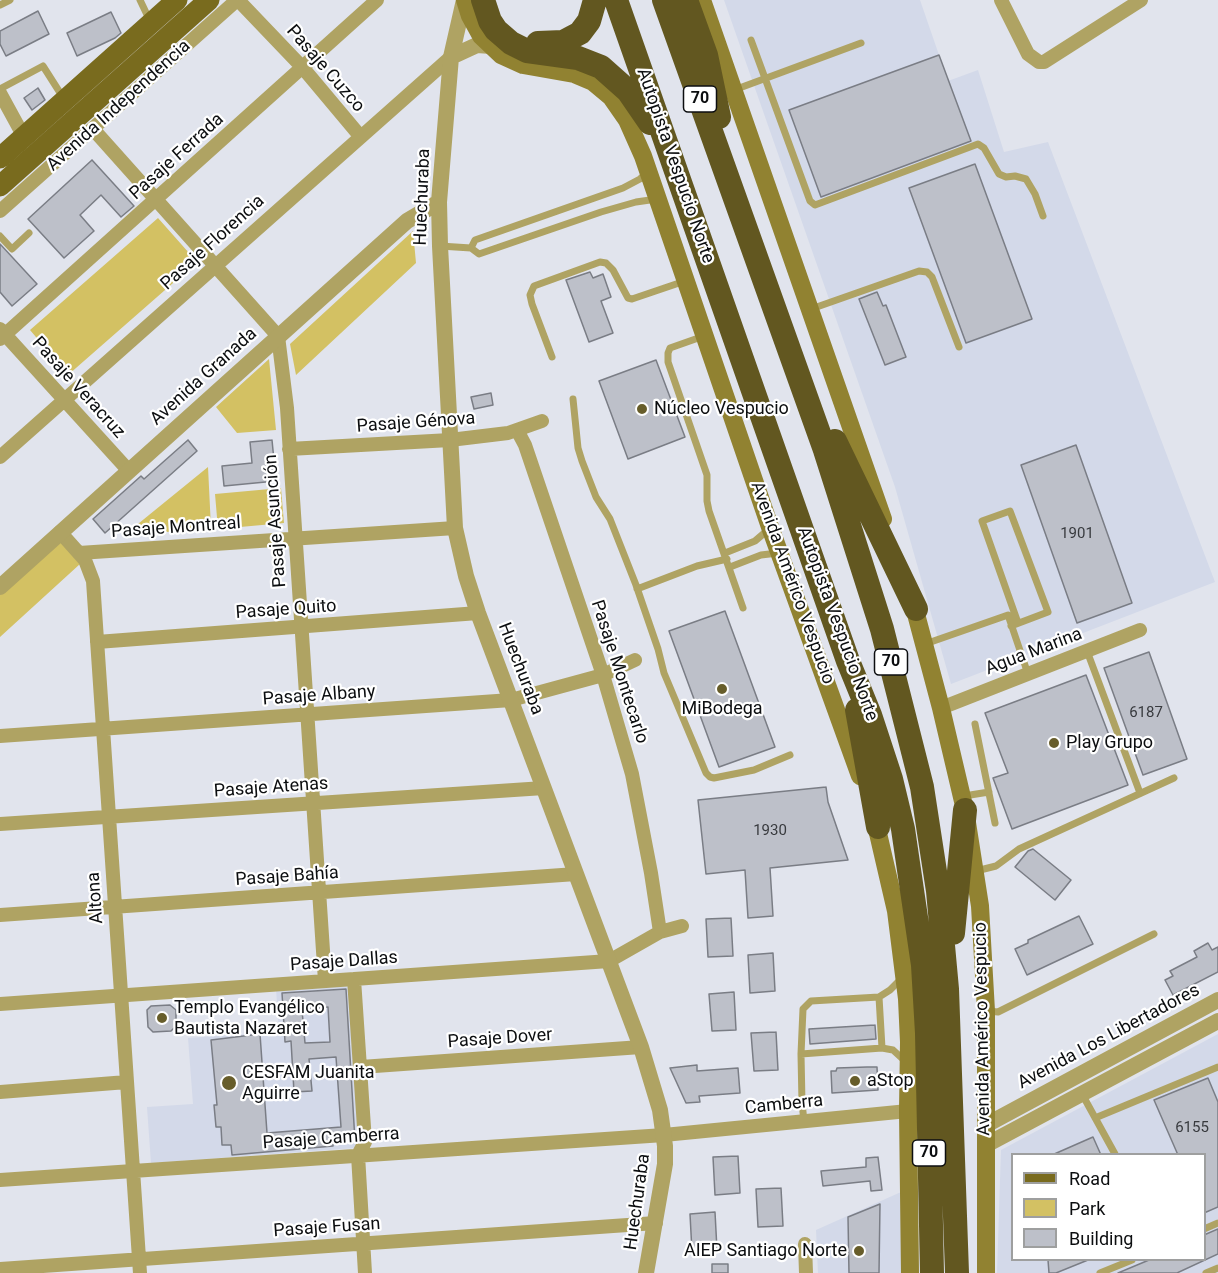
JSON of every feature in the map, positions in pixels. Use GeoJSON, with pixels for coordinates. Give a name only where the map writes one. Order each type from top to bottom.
{"type":"FeatureCollection","features":[{"type":"Feature","properties":{"kind":"highway"},"geometry":{"type":"LineString","coordinates":[[483,0],[490,21],[496,30],[511,43],[527,51],[589,61],[611,74],[639,105],[676,169]]}},
{"type":"Feature","properties":{"kind":"highway"},"geometry":{"type":"LineString","coordinates":[[495,0],[503,20],[515,33],[531,41],[552,44],[569,40],[584,29],[592,13],[595,0]]}},
{"type":"Feature","properties":{"kind":"highway","name":"Autopista Vespucio Norte"},"geometry":{"type":"LineString","coordinates":[[616,0],[891,779],[903,829],[923,965],[927,1033],[932,1273]]}},
{"type":"Feature","properties":{"kind":"highway","name":"Autopista Vespucio Norte"},"geometry":{"type":"LineString","coordinates":[[664,0],[789,345],[894,670],[929,824],[938,891],[947,989],[957,1273]]}},
{"type":"Feature","properties":{"kind":"highway"},"geometry":{"type":"LineString","coordinates":[[686,0],[706,55],[735,198]]}},
{"type":"Feature","properties":{"kind":"highway"},"geometry":{"type":"LineString","coordinates":[[789,345],[916,609]]}},
{"type":"Feature","properties":{"kind":"highway"},"geometry":{"type":"LineString","coordinates":[[848,661],[878,827]]}},
{"type":"Feature","properties":{"kind":"highway"},"geometry":{"type":"LineString","coordinates":[[947,989],[963,803]]}},
{"type":"Feature","properties":{"kind":"main road"},"geometry":{"type":"LineString","coordinates":[[0,158],[177,0]]}},
{"type":"Feature","properties":{"kind":"main road","name":"Avenida Independencia"},"geometry":{"type":"LineString","coordinates":[[0,186],[209,0]]}},
{"type":"Feature","properties":{"kind":"main road","name":"Avenida Américo Vespucio"},"geometry":{"type":"LineString","coordinates":[[465,0],[474,25],[491,46],[501,54],[523,65],[574,74],[593,82],[611,97],[627,120],[637,139],[770,527],[820,660],[878,827],[896,911],[907,1010],[910,1273]]}},
{"type":"Feature","properties":{"kind":"main road","name":"Avenida Américo Vespucio"},"geometry":{"type":"LineString","coordinates":[[702,0],[809,310],[916,609],[963,803],[975,871],[983,941],[986,1011],[986,1273]]}},
{"type":"Feature","properties":{"kind":"street","name":"Pasaje Cuzco"},"geometry":{"type":"LineString","coordinates":[[237,0],[303,68],[360,136]]}},
{"type":"Feature","properties":{"kind":"street","name":"Avenida Independencia"},"geometry":{"type":"LineString","coordinates":[[0,211],[237,0]]}},
{"type":"Feature","properties":{"kind":"street","name":"Pasaje Ferrada"},"geometry":{"type":"LineString","coordinates":[[2,334],[156,200],[377,0]]}},
{"type":"Feature","properties":{"kind":"street","name":"Huechuraba"},"geometry":{"type":"LineString","coordinates":[[465,0],[451,57],[439,202],[455,528],[466,576],[478,613],[641,1047],[660,1110],[665,1164],[646,1273]]}},
{"type":"Feature","properties":{"kind":"street"},"geometry":{"type":"LineString","coordinates":[[1001,0],[1028,54],[1039,62],[1044,62],[1141,0]]}},
{"type":"Feature","properties":{"kind":"street"},"geometry":{"type":"LineString","coordinates":[[451,57],[477,45],[491,46]]}},
{"type":"Feature","properties":{"kind":"street","name":"Pasaje Florencia"},"geometry":{"type":"LineString","coordinates":[[0,458],[451,57]]}},
{"type":"Feature","properties":{"kind":"street"},"geometry":{"type":"LineString","coordinates":[[0,91],[24,137]]}},
{"type":"Feature","properties":{"kind":"street"},"geometry":{"type":"LineString","coordinates":[[93,129],[279,336]]}},
{"type":"Feature","properties":{"kind":"street","name":"Avenida Granada"},"geometry":{"type":"LineString","coordinates":[[0,587],[407,221],[439,202]]}},
{"type":"Feature","properties":{"kind":"street","name":"Pasaje Veracruz"},"geometry":{"type":"LineString","coordinates":[[2,334],[129,471]]}},
{"type":"Feature","properties":{"kind":"street","name":"Pasaje Asunción"},"geometry":{"type":"LineString","coordinates":[[279,336],[290,450],[325,981]]}},
{"type":"Feature","properties":{"kind":"street","name":"Pasaje Génova"},"geometry":{"type":"LineString","coordinates":[[290,450],[450,440],[517,430],[543,421]]}},
{"type":"Feature","properties":{"kind":"street","name":"Pasaje Montecarlo"},"geometry":{"type":"LineString","coordinates":[[517,430],[525,445],[603,675],[632,774],[660,932]]}},
{"type":"Feature","properties":{"kind":"street","name":"Pasaje Montreal"},"geometry":{"type":"LineString","coordinates":[[79,553],[455,528]]}},
{"type":"Feature","properties":{"kind":"street","name":"Altona"},"geometry":{"type":"LineString","coordinates":[[60,532],[85,560],[92,574],[139,1266]]}},
{"type":"Feature","properties":{"kind":"street","name":"Pasaje Quito"},"geometry":{"type":"LineString","coordinates":[[97,642],[478,613]]}},
{"type":"Feature","properties":{"kind":"street","name":"Agua Marina"},"geometry":{"type":"LineString","coordinates":[[941,708],[1140,630]]}},
{"type":"Feature","properties":{"kind":"street","name":"Pasaje Albany"},"geometry":{"type":"LineString","coordinates":[[0,736],[511,700],[603,675],[635,660]]}},
{"type":"Feature","properties":{"kind":"street","name":"Pasaje Atenas"},"geometry":{"type":"LineString","coordinates":[[0,824],[544,788]]}},
{"type":"Feature","properties":{"kind":"street","name":"Pasaje Bahía"},"geometry":{"type":"LineString","coordinates":[[0,915],[576,874]]}},
{"type":"Feature","properties":{"kind":"street","name":"Pasaje Dallas"},"geometry":{"type":"LineString","coordinates":[[0,1004],[609,961],[660,932],[682,926]]}},
{"type":"Feature","properties":{"kind":"street"},"geometry":{"type":"LineString","coordinates":[[354,979],[365,1142],[358,1155],[365,1273]]}},
{"type":"Feature","properties":{"kind":"street","name":"Avenida Los Libertadores"},"geometry":{"type":"LineString","coordinates":[[986,1125],[1218,1000]]}},
{"type":"Feature","properties":{"kind":"street","name":"Avenida Los Libertadores"},"geometry":{"type":"LineString","coordinates":[[986,1145],[1218,1022]]}},
{"type":"Feature","properties":{"kind":"street","name":"Pasaje Dover"},"geometry":{"type":"LineString","coordinates":[[361,1067],[641,1047]]}},
{"type":"Feature","properties":{"kind":"street"},"geometry":{"type":"LineString","coordinates":[[0,1092],[127,1082]]}},
{"type":"Feature","properties":{"kind":"street","name":"Camberra"},"geometry":{"type":"LineString","coordinates":[[664,1135],[908,1111]]}},
{"type":"Feature","properties":{"kind":"street","name":"Pasaje Camberra"},"geometry":{"type":"LineString","coordinates":[[0,1180],[664,1135]]}},
{"type":"Feature","properties":{"kind":"street","name":"Pasaje Fusan"},"geometry":{"type":"LineString","coordinates":[[0,1269],[139,1266],[363,1244],[656,1223]]}},
{"type":"Feature","properties":{"kind":"street"},"geometry":{"type":"LineString","coordinates":[[805,1244],[806,1273]]}},
{"type":"Feature","properties":{"kind":"lane"},"geometry":{"type":"LineString","coordinates":[[0,5],[10,0]]}},
{"type":"Feature","properties":{"kind":"lane"},"geometry":{"type":"LineString","coordinates":[[140,0],[152,23]]}},
{"type":"Feature","properties":{"kind":"lane"},"geometry":{"type":"LineString","coordinates":[[751,40],[810,201],[815,205],[978,144],[984,148],[999,174],[1026,179],[1035,194],[1043,216]]}},
{"type":"Feature","properties":{"kind":"lane"},"geometry":{"type":"LineString","coordinates":[[733,90],[861,43]]}},
{"type":"Feature","properties":{"kind":"lane"},"geometry":{"type":"LineString","coordinates":[[0,91],[43,66],[65,100]]}},
{"type":"Feature","properties":{"kind":"lane"},"geometry":{"type":"LineString","coordinates":[[471,248],[475,240],[623,188],[648,172]]}},
{"type":"Feature","properties":{"kind":"lane"},"geometry":{"type":"LineString","coordinates":[[440,246],[471,248],[479,254],[609,209],[636,201],[657,200]]}},
{"type":"Feature","properties":{"kind":"lane"},"geometry":{"type":"LineString","coordinates":[[0,236],[12,249],[29,233]]}},
{"type":"Feature","properties":{"kind":"lane"},"geometry":{"type":"LineString","coordinates":[[552,357],[532,304],[530,295],[534,286],[600,262],[609,266],[628,298],[632,299],[685,281]]}},
{"type":"Feature","properties":{"kind":"lane"},"geometry":{"type":"LineString","coordinates":[[809,310],[919,271],[927,272],[932,277],[959,347]]}},
{"type":"Feature","properties":{"kind":"lane"},"geometry":{"type":"LineString","coordinates":[[704,336],[670,348],[668,362],[707,475],[707,501],[743,608]]}},
{"type":"Feature","properties":{"kind":"lane"},"geometry":{"type":"LineString","coordinates":[[573,399],[578,448],[582,461],[596,497],[610,519],[637,589],[664,673],[706,773],[714,778],[754,770],[790,755]]}},
{"type":"Feature","properties":{"kind":"lane"},"geometry":{"type":"LineString","coordinates":[[1015,624],[1048,612],[1010,511],[982,521],[1015,624],[1028,674]]}},
{"type":"Feature","properties":{"kind":"lane"},"geometry":{"type":"LineString","coordinates":[[637,589],[726,556],[763,536],[770,527]]}},
{"type":"Feature","properties":{"kind":"lane"},"geometry":{"type":"LineString","coordinates":[[730,567],[761,555],[780,553]]}},
{"type":"Feature","properties":{"kind":"lane"},"geometry":{"type":"LineString","coordinates":[[925,644],[1008,615],[1015,624]]}},
{"type":"Feature","properties":{"kind":"lane"},"geometry":{"type":"LineString","coordinates":[[1087,651],[1140,794]]}},
{"type":"Feature","properties":{"kind":"lane"},"geometry":{"type":"LineString","coordinates":[[975,724],[995,823]]}},
{"type":"Feature","properties":{"kind":"lane"},"geometry":{"type":"LineString","coordinates":[[975,871],[996,866],[1019,849],[1174,778]]}},
{"type":"Feature","properties":{"kind":"lane"},"geometry":{"type":"LineString","coordinates":[[963,803],[989,792]]}},
{"type":"Feature","properties":{"kind":"lane"},"geometry":{"type":"LineString","coordinates":[[986,1011],[998,1012],[1154,934]]}},
{"type":"Feature","properties":{"kind":"lane"},"geometry":{"type":"LineString","coordinates":[[804,1121],[801,1054],[803,1009],[811,1001],[879,997],[898,983],[904,975]]}},
{"type":"Feature","properties":{"kind":"lane"},"geometry":{"type":"LineString","coordinates":[[879,997],[882,1048]]}},
{"type":"Feature","properties":{"kind":"lane"},"geometry":{"type":"LineString","coordinates":[[801,1054],[882,1048],[893,1050],[909,1065]]}},
{"type":"Feature","properties":{"kind":"lane"},"geometry":{"type":"LineString","coordinates":[[1095,1118],[1218,1067]]}},
{"type":"Feature","properties":{"kind":"lane"},"geometry":{"type":"LineString","coordinates":[[1082,1094],[1114,1153]]}},
{"type":"Feature","properties":{"kind":"lane"},"geometry":{"type":"LineString","coordinates":[[1100,1273],[1130,1261]]}},
{"type":"Feature","properties":{"kind":"lane"},"geometry":{"type":"LineString","coordinates":[[1206,1273],[1218,1268]]}},
{"type":"Feature","properties":{"kind":"shaded area"},"geometry":{"type":"Polygon","coordinates":[[[724,0],[920,0],[948,81],[978,70],[1004,152],[1048,142],[1215,582],[951,684],[895,487],[724,0]]]}},
{"type":"Feature","properties":{"kind":"shaded area"},"geometry":{"type":"Polygon","coordinates":[[[344,983],[349,989],[361,1141],[355,1148],[151,1163],[147,1107],[193,1104],[188,1038],[279,1032],[276,989],[344,983]]]}},
{"type":"Feature","properties":{"kind":"shaded area"},"geometry":{"type":"Polygon","coordinates":[[[1218,1034],[1218,1273],[997,1273],[1001,1150],[1218,1034]]]}},
{"type":"Feature","properties":{"kind":"shaded area","name":"AIEP Santiago Norte"},"geometry":{"type":"Polygon","coordinates":[[[901,1192],[902,1273],[818,1273],[816,1230],[901,1192]]]}},
{"type":"Feature","properties":{"kind":"green space"},"geometry":{"type":"Polygon","coordinates":[[[158,218],[197,262],[68,375],[30,330],[158,218]]]}},
{"type":"Feature","properties":{"kind":"green space"},"geometry":{"type":"Polygon","coordinates":[[[413,231],[416,263],[296,375],[290,344],[413,231]]]}},
{"type":"Feature","properties":{"kind":"green space"},"geometry":{"type":"Polygon","coordinates":[[[269,359],[276,430],[237,433],[216,407],[269,359]]]}},
{"type":"Feature","properties":{"kind":"green space"},"geometry":{"type":"Polygon","coordinates":[[[208,467],[211,528],[133,535],[133,528],[208,467]]]}},
{"type":"Feature","properties":{"kind":"green space"},"geometry":{"type":"Polygon","coordinates":[[[281,488],[284,523],[218,529],[215,494],[281,488]]]}},
{"type":"Feature","properties":{"kind":"green space"},"geometry":{"type":"Polygon","coordinates":[[[59,540],[80,564],[0,637],[0,595],[59,540]]]}},
{"type":"Feature","properties":{"kind":"building"},"geometry":{"type":"Polygon","coordinates":[[[38,11],[49,34],[6,56],[0,44],[0,31],[38,11]]]}},
{"type":"Feature","properties":{"kind":"building"},"geometry":{"type":"Polygon","coordinates":[[[111,12],[121,33],[77,56],[67,33],[111,12]]]}},
{"type":"Feature","properties":{"kind":"building"},"geometry":{"type":"Polygon","coordinates":[[[939,55],[971,141],[821,197],[789,110],[939,55]]]}},
{"type":"Feature","properties":{"kind":"building"},"geometry":{"type":"Polygon","coordinates":[[[38,88],[45,100],[32,110],[24,98],[38,88]]]}},
{"type":"Feature","properties":{"kind":"building"},"geometry":{"type":"Polygon","coordinates":[[[92,160],[134,206],[121,217],[101,195],[80,215],[94,231],[64,258],[28,219],[92,160]]]}},
{"type":"Feature","properties":{"kind":"building"},"geometry":{"type":"Polygon","coordinates":[[[975,164],[1032,319],[966,343],[909,188],[975,164]]]}},
{"type":"Feature","properties":{"kind":"building"},"geometry":{"type":"Polygon","coordinates":[[[0,244],[37,284],[12,306],[0,292],[0,244]]]}},
{"type":"Feature","properties":{"kind":"building"},"geometry":{"type":"Polygon","coordinates":[[[590,272],[593,278],[603,274],[611,297],[601,301],[613,333],[589,342],[566,280],[590,272]]]}},
{"type":"Feature","properties":{"kind":"building"},"geometry":{"type":"Polygon","coordinates":[[[877,292],[883,306],[886,305],[906,357],[885,365],[859,299],[877,292]]]}},
{"type":"Feature","properties":{"kind":"building","name":"Núcleo Vespucio"},"geometry":{"type":"Polygon","coordinates":[[[656,360],[685,437],[628,459],[599,381],[656,360]]]}},
{"type":"Feature","properties":{"kind":"building"},"geometry":{"type":"Polygon","coordinates":[[[491,393],[493,405],[474,409],[471,397],[491,393]]]}},
{"type":"Feature","properties":{"kind":"building"},"geometry":{"type":"Polygon","coordinates":[[[188,440],[197,451],[105,533],[93,519],[141,476],[144,479],[188,440]]]}},
{"type":"Feature","properties":{"kind":"building"},"geometry":{"type":"Polygon","coordinates":[[[272,440],[276,481],[224,486],[222,466],[252,463],[250,442],[272,440]]]}},
{"type":"Feature","properties":{"kind":"building"},"geometry":{"type":"Polygon","coordinates":[[[1076,445],[1132,603],[1077,623],[1021,465],[1076,445]]]}},
{"type":"Feature","properties":{"kind":"building","name":"MiBodega"},"geometry":{"type":"Polygon","coordinates":[[[725,611],[775,747],[719,767],[669,631],[725,611]]]}},
{"type":"Feature","properties":{"kind":"building"},"geometry":{"type":"Polygon","coordinates":[[[1149,652],[1187,759],[1143,775],[1104,668],[1149,652]]]}},
{"type":"Feature","properties":{"kind":"building","name":"Play Grupo"},"geometry":{"type":"Polygon","coordinates":[[[1086,675],[1128,785],[1012,829],[993,778],[1008,773],[985,713],[1086,675]]]}},
{"type":"Feature","properties":{"kind":"building"},"geometry":{"type":"Polygon","coordinates":[[[826,787],[828,802],[848,860],[770,868],[773,916],[748,918],[745,870],[706,874],[698,800],[826,787]]]}},
{"type":"Feature","properties":{"kind":"building"},"geometry":{"type":"Polygon","coordinates":[[[1033,849],[1071,880],[1055,900],[1015,867],[1028,851],[1033,849]]]}},
{"type":"Feature","properties":{"kind":"building"},"geometry":{"type":"Polygon","coordinates":[[[1079,916],[1093,944],[1027,975],[1015,949],[1028,943],[1028,940],[1079,916]]]}},
{"type":"Feature","properties":{"kind":"building"},"geometry":{"type":"Polygon","coordinates":[[[731,918],[733,956],[708,957],[706,919],[731,918]]]}},
{"type":"Feature","properties":{"kind":"building"},"geometry":{"type":"Polygon","coordinates":[[[1208,943],[1212,950],[1218,947],[1218,972],[1173,995],[1165,980],[1173,976],[1170,971],[1197,957],[1194,951],[1208,943]]]}},
{"type":"Feature","properties":{"kind":"building"},"geometry":{"type":"Polygon","coordinates":[[[773,953],[775,991],[750,993],[748,955],[773,953]]]}},
{"type":"Feature","properties":{"kind":"building"},"geometry":{"type":"Polygon","coordinates":[[[346,989],[355,1141],[333,1143],[333,1146],[232,1155],[231,1145],[222,1145],[221,1127],[216,1127],[214,1105],[217,1105],[211,1040],[260,1034],[267,1133],[341,1127],[336,1057],[309,1059],[312,1091],[294,1092],[291,1041],[285,1042],[282,993],[346,989]],[[328,1007],[302,1010],[305,1043],[330,1042],[328,1007]]]}},
{"type":"Feature","properties":{"kind":"building"},"geometry":{"type":"Polygon","coordinates":[[[734,992],[736,1030],[712,1031],[709,994],[734,992]]]}},
{"type":"Feature","properties":{"kind":"building","name":"Templo Evangélico Bautista Nazaret"},"geometry":{"type":"Polygon","coordinates":[[[170,1005],[176,1010],[176,1026],[171,1031],[153,1032],[148,1027],[147,1010],[151,1006],[170,1005]]]}},
{"type":"Feature","properties":{"kind":"building"},"geometry":{"type":"Polygon","coordinates":[[[875,1025],[876,1039],[810,1044],[809,1029],[875,1025]]]}},
{"type":"Feature","properties":{"kind":"building"},"geometry":{"type":"Polygon","coordinates":[[[776,1032],[778,1070],[754,1071],[751,1033],[776,1032]]]}},
{"type":"Feature","properties":{"kind":"building"},"geometry":{"type":"Polygon","coordinates":[[[697,1065],[697,1071],[738,1068],[740,1093],[699,1096],[700,1102],[686,1103],[670,1068],[697,1065]]]}},
{"type":"Feature","properties":{"kind":"building","name":"aStop"},"geometry":{"type":"Polygon","coordinates":[[[877,1067],[878,1090],[832,1093],[831,1071],[836,1071],[837,1068],[877,1067]]]}},
{"type":"Feature","properties":{"kind":"building"},"geometry":{"type":"Polygon","coordinates":[[[1208,1078],[1218,1102],[1218,1207],[1206,1212],[1206,1153],[1177,1153],[1154,1100],[1208,1078]]]}},
{"type":"Feature","properties":{"kind":"building"},"geometry":{"type":"Polygon","coordinates":[[[1093,1137],[1100,1153],[1057,1153],[1093,1137]]]}},
{"type":"Feature","properties":{"kind":"building"},"geometry":{"type":"Polygon","coordinates":[[[738,1156],[740,1193],[715,1195],[713,1157],[738,1156]]]}},
{"type":"Feature","properties":{"kind":"building"},"geometry":{"type":"Polygon","coordinates":[[[878,1157],[882,1190],[871,1191],[870,1181],[823,1186],[821,1171],[866,1167],[866,1158],[878,1157]]]}},
{"type":"Feature","properties":{"kind":"building"},"geometry":{"type":"Polygon","coordinates":[[[781,1188],[783,1226],[758,1227],[756,1189],[781,1188]]]}},
{"type":"Feature","properties":{"kind":"building"},"geometry":{"type":"Polygon","coordinates":[[[880,1204],[879,1273],[849,1273],[848,1217],[880,1204]]]}},
{"type":"Feature","properties":{"kind":"building"},"geometry":{"type":"Polygon","coordinates":[[[715,1212],[717,1250],[692,1252],[690,1214],[715,1212]]]}},
{"type":"Feature","properties":{"kind":"building"},"geometry":{"type":"Polygon","coordinates":[[[1218,1229],[1218,1254],[1206,1260],[1206,1234],[1218,1229]]]}},
{"type":"Feature","properties":{"kind":"building"},"geometry":{"type":"Polygon","coordinates":[[[1048,1261],[1086,1261],[1056,1273],[1049,1273],[1048,1261]]]}},
{"type":"Feature","properties":{"kind":"building"},"geometry":{"type":"Polygon","coordinates":[[[1147,1261],[1203,1261],[1177,1273],[1118,1273],[1147,1261]]]}},
{"type":"Feature","properties":{"kind":"building"},"geometry":{"type":"Polygon","coordinates":[[[712,1264],[728,1264],[728,1273],[712,1273],[712,1264]]]}},
{"type":"Feature","properties":{"kind":"place","name":"Núcleo Vespucio"},"geometry":{"type":"Point","coordinates":[642,409]}},
{"type":"Feature","properties":{"kind":"place","name":"MiBodega"},"geometry":{"type":"Point","coordinates":[722,689]}},
{"type":"Feature","properties":{"kind":"place","name":"Play Grupo"},"geometry":{"type":"Point","coordinates":[1054,743]}},
{"type":"Feature","properties":{"kind":"place","name":"Templo Evangélico Bautista Nazaret"},"geometry":{"type":"Point","coordinates":[162,1018]}},
{"type":"Feature","properties":{"kind":"place","name":"aStop"},"geometry":{"type":"Point","coordinates":[855,1081]}},
{"type":"Feature","properties":{"kind":"place","name":"CESFAM Juanita Aguirre"},"geometry":{"type":"Point","coordinates":[229,1083]}},
{"type":"Feature","properties":{"kind":"place","name":"AIEP Santiago Norte"},"geometry":{"type":"Point","coordinates":[859,1251]}}]}
